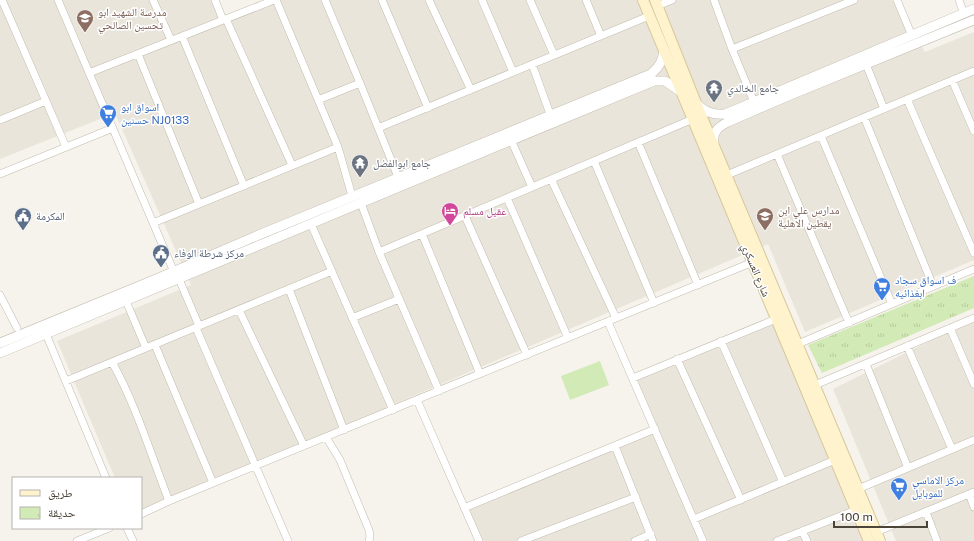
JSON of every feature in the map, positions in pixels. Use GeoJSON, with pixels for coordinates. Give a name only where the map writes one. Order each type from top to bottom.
{"type":"FeatureCollection","features":[{"type":"Feature","properties":{"kind":"main road","name":"شارع العسكري"},"geometry":{"type":"LineString","coordinates":[[643,0],[693,119],[798,344],[878,537]]}},
{"type":"Feature","properties":{"kind":"main road","name":"شارع العسكري"},"geometry":{"type":"LineString","coordinates":[[656,3],[727,175],[737,212]]}},
{"type":"Feature","properties":{"kind":"main road","name":"شارع العسكري"},"geometry":{"type":"LineString","coordinates":[[745,230],[752,262],[869,541]]}},
{"type":"Feature","properties":{"kind":"street"},"geometry":{"type":"LineString","coordinates":[[2,0],[66,147]]}},
{"type":"Feature","properties":{"kind":"street"},"geometry":{"type":"LineString","coordinates":[[58,0],[288,541]]}},
{"type":"Feature","properties":{"kind":"street"},"geometry":{"type":"LineString","coordinates":[[153,0],[171,40]]}},
{"type":"Feature","properties":{"kind":"street"},"geometry":{"type":"LineString","coordinates":[[215,0],[292,165]]}},
{"type":"Feature","properties":{"kind":"street"},"geometry":{"type":"LineString","coordinates":[[89,73],[275,0],[338,147],[352,196]]}},
{"type":"Feature","properties":{"kind":"street"},"geometry":{"type":"LineString","coordinates":[[325,0],[398,177]]}},
{"type":"Feature","properties":{"kind":"street"},"geometry":{"type":"LineString","coordinates":[[382,0],[428,108]]}},
{"type":"Feature","properties":{"kind":"street"},"geometry":{"type":"LineString","coordinates":[[428,0],[471,90]]}},
{"type":"Feature","properties":{"kind":"street"},"geometry":{"type":"LineString","coordinates":[[482,0],[513,72]]}},
{"type":"Feature","properties":{"kind":"street"},"geometry":{"type":"LineString","coordinates":[[530,0],[554,55]]}},
{"type":"Feature","properties":{"kind":"street"},"geometry":{"type":"LineString","coordinates":[[586,0],[601,36]]}},
{"type":"Feature","properties":{"kind":"street"},"geometry":{"type":"LineString","coordinates":[[656,3],[672,0]]}},
{"type":"Feature","properties":{"kind":"street"},"geometry":{"type":"LineString","coordinates":[[732,49],[854,0]]}},
{"type":"Feature","properties":{"kind":"street"},"geometry":{"type":"LineString","coordinates":[[896,0],[912,36]]}},
{"type":"Feature","properties":{"kind":"street"},"geometry":{"type":"LineString","coordinates":[[959,0],[964,14]]}},
{"type":"Feature","properties":{"kind":"street"},"geometry":{"type":"LineString","coordinates":[[717,1],[732,49],[754,102]]}},
{"type":"Feature","properties":{"kind":"street"},"geometry":{"type":"LineString","coordinates":[[715,145],[713,138],[715,132],[727,118],[754,102],[974,10]]}},
{"type":"Feature","properties":{"kind":"street"},"geometry":{"type":"LineString","coordinates":[[378,128],[650,16]]}},
{"type":"Feature","properties":{"kind":"street"},"geometry":{"type":"LineString","coordinates":[[696,103],[702,110],[727,118],[788,96],[974,20]]}},
{"type":"Feature","properties":{"kind":"street"},"geometry":{"type":"LineString","coordinates":[[182,36],[244,186]]}},
{"type":"Feature","properties":{"kind":"street"},"geometry":{"type":"LineString","coordinates":[[0,343],[16,342],[46,334],[126,301],[240,243],[550,114],[651,74],[664,58],[664,50]]}},
{"type":"Feature","properties":{"kind":"street"},"geometry":{"type":"LineString","coordinates":[[138,54],[199,204]]}},
{"type":"Feature","properties":{"kind":"street"},"geometry":{"type":"LineString","coordinates":[[532,64],[550,114]]}},
{"type":"Feature","properties":{"kind":"street"},"geometry":{"type":"LineString","coordinates":[[866,64],[884,109]]}},
{"type":"Feature","properties":{"kind":"street"},"geometry":{"type":"LineString","coordinates":[[727,175],[974,71]]}},
{"type":"Feature","properties":{"kind":"street"},"geometry":{"type":"LineString","coordinates":[[952,80],[974,131]]}},
{"type":"Feature","properties":{"kind":"street"},"geometry":{"type":"LineString","coordinates":[[0,353],[16,342],[176,276],[244,252],[654,81],[665,81],[681,92]]}},
{"type":"Feature","properties":{"kind":"street"},"geometry":{"type":"LineString","coordinates":[[318,100],[360,83]]}},
{"type":"Feature","properties":{"kind":"street"},"geometry":{"type":"LineString","coordinates":[[907,99],[974,254]]}},
{"type":"Feature","properties":{"kind":"street"},"geometry":{"type":"LineString","coordinates":[[1,117],[46,101]]}},
{"type":"Feature","properties":{"kind":"street"},"geometry":{"type":"LineString","coordinates":[[864,117],[933,286]]}},
{"type":"Feature","properties":{"kind":"street"},"geometry":{"type":"LineString","coordinates":[[379,252],[693,119]]}},
{"type":"Feature","properties":{"kind":"street"},"geometry":{"type":"LineString","coordinates":[[0,174],[113,128]]}},
{"type":"Feature","properties":{"kind":"street"},"geometry":{"type":"LineString","coordinates":[[821,136],[892,304]]}},
{"type":"Feature","properties":{"kind":"street"},"geometry":{"type":"LineString","coordinates":[[511,140],[532,187]]}},
{"type":"Feature","properties":{"kind":"street"},"geometry":{"type":"LineString","coordinates":[[638,142],[698,285]]}},
{"type":"Feature","properties":{"kind":"street"},"geometry":{"type":"LineString","coordinates":[[153,223],[338,147]]}},
{"type":"Feature","properties":{"kind":"street"},"geometry":{"type":"LineString","coordinates":[[777,154],[849,323]]}},
{"type":"Feature","properties":{"kind":"street"},"geometry":{"type":"LineString","coordinates":[[594,161],[654,303]]}},
{"type":"Feature","properties":{"kind":"street"},"geometry":{"type":"LineString","coordinates":[[551,179],[616,318]]}},
{"type":"Feature","properties":{"kind":"street"},"geometry":{"type":"LineString","coordinates":[[507,198],[568,338]]}},
{"type":"Feature","properties":{"kind":"street"},"geometry":{"type":"LineString","coordinates":[[361,203],[379,252],[439,391]]}},
{"type":"Feature","properties":{"kind":"street"},"geometry":{"type":"LineString","coordinates":[[465,216],[527,355]]}},
{"type":"Feature","properties":{"kind":"street"},"geometry":{"type":"LineString","coordinates":[[311,224],[393,410]]}},
{"type":"Feature","properties":{"kind":"street"},"geometry":{"type":"LineString","coordinates":[[261,234],[259,238],[263,244]]}},
{"type":"Feature","properties":{"kind":"street"},"geometry":{"type":"LineString","coordinates":[[422,234],[480,374]]}},
{"type":"Feature","properties":{"kind":"street"},"geometry":{"type":"LineString","coordinates":[[240,243],[245,244],[246,250],[244,252]]}},
{"type":"Feature","properties":{"kind":"street"},"geometry":{"type":"LineString","coordinates":[[142,514],[169,501],[752,262]]}},
{"type":"Feature","properties":{"kind":"street"},"geometry":{"type":"LineString","coordinates":[[798,344],[974,269]]}},
{"type":"Feature","properties":{"kind":"street"},"geometry":{"type":"LineString","coordinates":[[66,381],[332,272]]}},
{"type":"Feature","properties":{"kind":"street"},"geometry":{"type":"LineString","coordinates":[[289,289],[344,430]]}},
{"type":"Feature","properties":{"kind":"street"},"geometry":{"type":"LineString","coordinates":[[0,296],[17,328]]}},
{"type":"Feature","properties":{"kind":"street"},"geometry":{"type":"LineString","coordinates":[[352,318],[399,298]]}},
{"type":"Feature","properties":{"kind":"street"},"geometry":{"type":"LineString","coordinates":[[126,301],[146,348]]}},
{"type":"Feature","properties":{"kind":"street"},"geometry":{"type":"LineString","coordinates":[[239,310],[304,446]]}},
{"type":"Feature","properties":{"kind":"street"},"geometry":{"type":"LineString","coordinates":[[815,385],[974,318]]}},
{"type":"Feature","properties":{"kind":"street"},"geometry":{"type":"LineString","coordinates":[[633,378],[776,319]]}},
{"type":"Feature","properties":{"kind":"street"},"geometry":{"type":"LineString","coordinates":[[608,322],[703,541]]}},
{"type":"Feature","properties":{"kind":"street"},"geometry":{"type":"LineString","coordinates":[[950,328],[974,384]]}},
{"type":"Feature","properties":{"kind":"street"},"geometry":{"type":"LineString","coordinates":[[46,334],[106,477]]}},
{"type":"Feature","properties":{"kind":"street"},"geometry":{"type":"LineString","coordinates":[[721,341],[782,482]]}},
{"type":"Feature","properties":{"kind":"street"},"geometry":{"type":"LineString","coordinates":[[155,345],[213,483]]}},
{"type":"Feature","properties":{"kind":"street"},"geometry":{"type":"LineString","coordinates":[[907,346],[952,449]]}},
{"type":"Feature","properties":{"kind":"street"},"geometry":{"type":"LineString","coordinates":[[677,359],[740,500]]}},
{"type":"Feature","properties":{"kind":"street"},"geometry":{"type":"LineString","coordinates":[[112,362],[130,398],[169,501]]}},
{"type":"Feature","properties":{"kind":"street"},"geometry":{"type":"LineString","coordinates":[[866,364],[908,468]]}},
{"type":"Feature","properties":{"kind":"street"},"geometry":{"type":"LineString","coordinates":[[417,400],[479,541]]}},
{"type":"Feature","properties":{"kind":"street"},"geometry":{"type":"LineString","coordinates":[[464,508],[655,429]]}},
{"type":"Feature","properties":{"kind":"street"},"geometry":{"type":"LineString","coordinates":[[326,437],[340,460],[369,530],[369,541]]}},
{"type":"Feature","properties":{"kind":"street"},"geometry":{"type":"LineString","coordinates":[[858,489],[974,440]]}},
{"type":"Feature","properties":{"kind":"street"},"geometry":{"type":"LineString","coordinates":[[615,446],[652,538],[635,541]]}},
{"type":"Feature","properties":{"kind":"street"},"geometry":{"type":"LineString","coordinates":[[694,519],[836,460]]}},
{"type":"Feature","properties":{"kind":"street"},"geometry":{"type":"LineString","coordinates":[[878,537],[926,512],[971,493],[974,507]]}},
{"type":"Feature","properties":{"kind":"street"},"geometry":{"type":"LineString","coordinates":[[521,541],[636,497]]}},
{"type":"Feature","properties":{"kind":"street"},"geometry":{"type":"LineString","coordinates":[[777,541],[856,510]]}},
{"type":"Feature","properties":{"kind":"street"},"geometry":{"type":"LineString","coordinates":[[926,512],[938,541]]}},
{"type":"Feature","properties":{"kind":"street"},"geometry":{"type":"LineString","coordinates":[[77,541],[107,529]]}},
{"type":"Feature","properties":{"kind":"street"},"geometry":{"type":"LineString","coordinates":[[127,529],[133,541]]}},
{"type":"Feature","properties":{"kind":"street"},"geometry":{"type":"LineString","coordinates":[[802,531],[807,541]]}},
{"type":"Feature","properties":{"kind":"shaded area"},"geometry":{"type":"Polygon","coordinates":[[[0,0],[217,0],[225,19],[274,0],[892,0],[925,52],[974,32],[974,260],[805,332],[768,244],[142,513],[142,477],[115,477],[57,341],[191,285],[115,113],[0,159],[0,0]]]}},
{"type":"Feature","properties":{"kind":"shaded area"},"geometry":{"type":"Polygon","coordinates":[[[776,319],[869,541],[478,541],[464,508],[655,429],[633,378],[776,319]]]}},
{"type":"Feature","properties":{"kind":"shaded area"},"geometry":{"type":"Polygon","coordinates":[[[974,319],[974,541],[896,541],[833,389],[974,319]]]}},
{"type":"Feature","properties":{"kind":"green space"},"geometry":{"type":"Polygon","coordinates":[[[974,276],[974,308],[822,373],[808,345],[974,276]]]}},
{"type":"Feature","properties":{"kind":"green space"},"geometry":{"type":"Polygon","coordinates":[[[600,361],[609,385],[570,400],[561,376],[600,361]]]}},
{"type":"Feature","properties":{"kind":"place","name":"مدرسة الشهيد ابو تحسين الصالحي"},"geometry":{"type":"Point","coordinates":[85,33]}},
{"type":"Feature","properties":{"kind":"place","name":"جامع الخالدي"},"geometry":{"type":"Point","coordinates":[714,103]}},
{"type":"Feature","properties":{"kind":"place","name":"اسواق ابو حسنين NJ0133"},"geometry":{"type":"Point","coordinates":[108,128]}},
{"type":"Feature","properties":{"kind":"place","name":"جامع ابوالفضل"},"geometry":{"type":"Point","coordinates":[360,178]}},
{"type":"Feature","properties":{"kind":"place","name":"عقيل مسلم"},"geometry":{"type":"Point","coordinates":[450,226]}},
{"type":"Feature","properties":{"kind":"place","name":"المكرمة"},"geometry":{"type":"Point","coordinates":[23,231]}},
{"type":"Feature","properties":{"kind":"place","name":"مدارس علي ابن يقطين الاهلية"},"geometry":{"type":"Point","coordinates":[765,231]}},
{"type":"Feature","properties":{"kind":"place","name":"مركز شرطة الوفاء"},"geometry":{"type":"Point","coordinates":[161,268]}},
{"type":"Feature","properties":{"kind":"place","name":"ف اسواق سجاد ابغذائيه"},"geometry":{"type":"Point","coordinates":[882,301]}},
{"type":"Feature","properties":{"kind":"place","name":"مركز الاماسي للموبايل"},"geometry":{"type":"Point","coordinates":[899,501]}}]}
